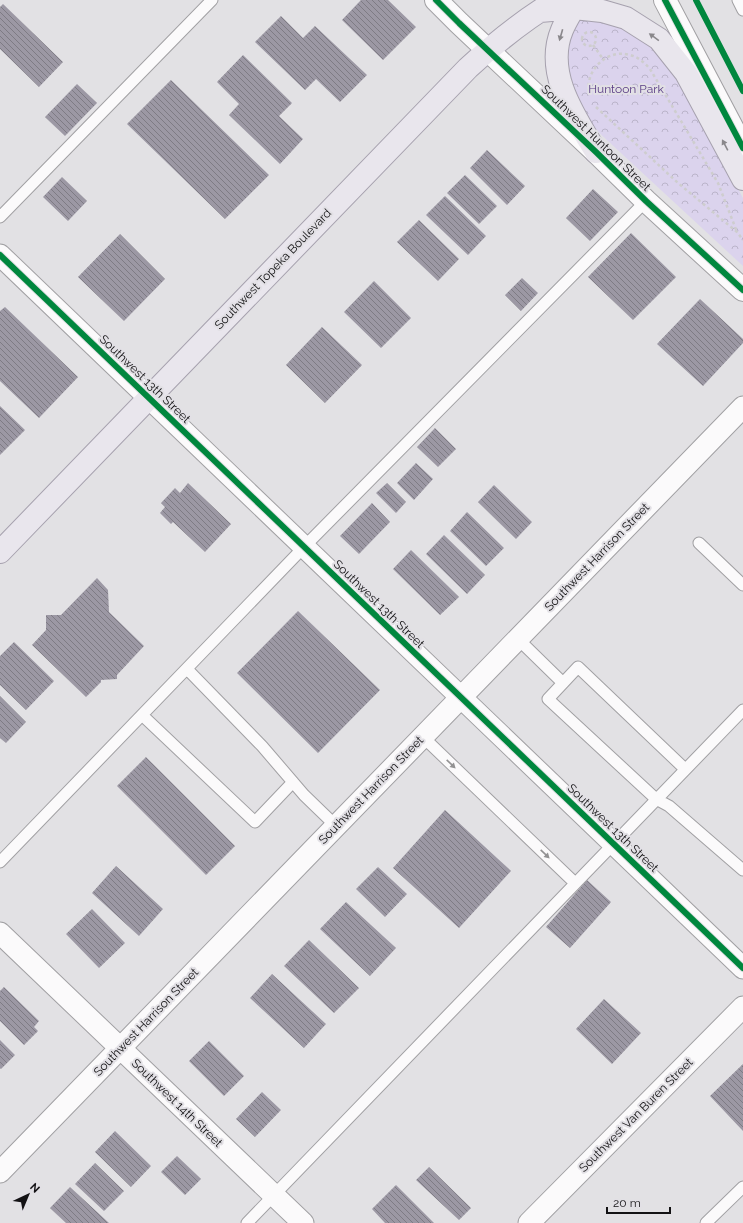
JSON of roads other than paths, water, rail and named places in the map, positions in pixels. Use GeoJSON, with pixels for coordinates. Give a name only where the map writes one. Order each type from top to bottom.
{"type":"FeatureCollection","features":[{"type":"Feature","properties":{"kind":"main road","name":"Southwest Huntoon Street"},"geometry":{"type":"LineString","coordinates":[[436,0],[646,201],[743,290]]}},
{"type":"Feature","properties":{"kind":"main road"},"geometry":{"type":"LineString","coordinates":[[665,0],[743,148]]}},
{"type":"Feature","properties":{"kind":"main road"},"geometry":{"type":"LineString","coordinates":[[570,3],[556,56],[560,80],[566,99],[596,152]]}},
{"type":"Feature","properties":{"kind":"main road"},"geometry":{"type":"LineString","coordinates":[[542,6],[570,3],[602,10],[626,18],[658,39],[686,73],[743,179]]}},
{"type":"Feature","properties":{"kind":"main road","name":"Southwest Topeka Boulevard"},"geometry":{"type":"LineString","coordinates":[[0,552],[487,50],[542,6]]}},
{"type":"Feature","properties":{"kind":"street","name":"Southwest 13th Street"},"geometry":{"type":"LineString","coordinates":[[0,256],[743,968]]}},
{"type":"Feature","properties":{"kind":"street","name":"Southwest Harrison Street"},"geometry":{"type":"LineString","coordinates":[[0,1172],[743,407]]}},
{"type":"Feature","properties":{"kind":"street","name":"Southwest 14th Street"},"geometry":{"type":"LineString","coordinates":[[0,933],[303,1223]]}},
{"type":"Feature","properties":{"kind":"street","name":"Southwest Van Buren Street"},"geometry":{"type":"LineString","coordinates":[[529,1223],[743,1007]]}},
{"type":"Feature","properties":{"kind":"lane"},"geometry":{"type":"LineString","coordinates":[[0,217],[212,0]]}},
{"type":"Feature","properties":{"kind":"lane"},"geometry":{"type":"LineString","coordinates":[[738,0],[743,10]]}},
{"type":"Feature","properties":{"kind":"lane"},"geometry":{"type":"LineString","coordinates":[[0,862],[304,547],[646,201]]}},
{"type":"Feature","properties":{"kind":"lane"},"geometry":{"type":"LineString","coordinates":[[699,543],[743,585]]}},
{"type":"Feature","properties":{"kind":"lane"},"geometry":{"type":"LineString","coordinates":[[518,639],[563,683]]}},
{"type":"Feature","properties":{"kind":"lane"},"geometry":{"type":"LineString","coordinates":[[685,769],[578,667],[548,699],[656,799],[669,806],[743,870]]}},
{"type":"Feature","properties":{"kind":"lane"},"geometry":{"type":"LineString","coordinates":[[187,669],[262,746],[304,795],[336,826]]}},
{"type":"Feature","properties":{"kind":"lane"},"geometry":{"type":"LineString","coordinates":[[246,1223],[743,710]]}},
{"type":"Feature","properties":{"kind":"lane"},"geometry":{"type":"LineString","coordinates":[[142,715],[255,822],[293,782]]}},
{"type":"Feature","properties":{"kind":"lane"},"geometry":{"type":"LineString","coordinates":[[423,737],[575,883]]}},
{"type":"Feature","properties":{"kind":"lane"},"geometry":{"type":"LineString","coordinates":[[706,1223],[743,1187]]}},
{"type":"Feature","properties":{"kind":"park label","name":"Huntoon Park"},"geometry":{"type":"Point","coordinates":[626,89]}}]}
